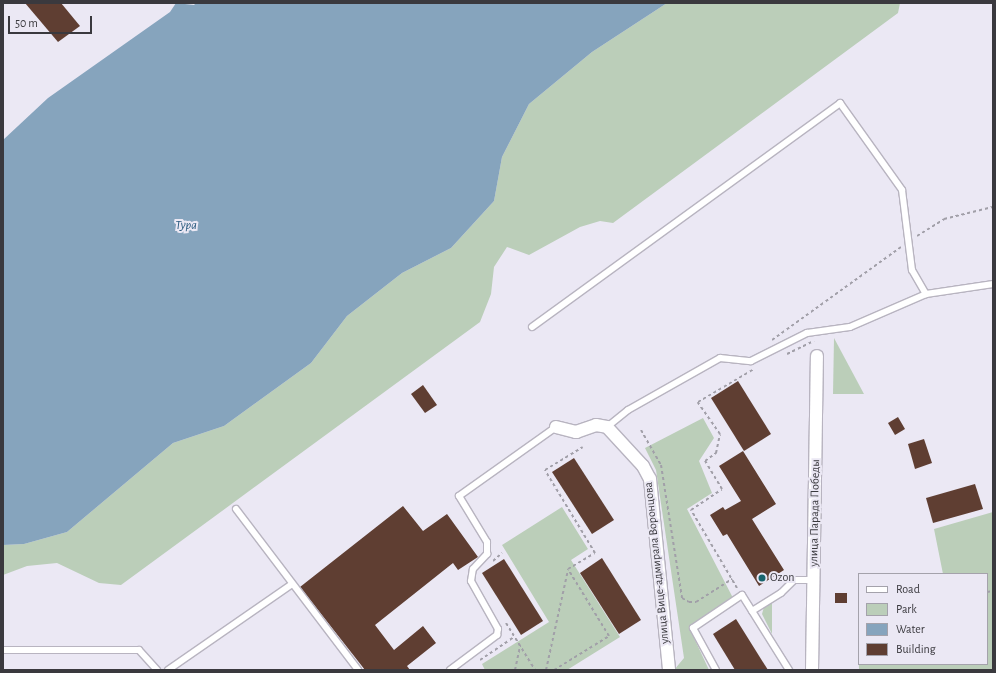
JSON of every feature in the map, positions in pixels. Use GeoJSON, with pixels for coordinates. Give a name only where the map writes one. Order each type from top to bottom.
{"type":"FeatureCollection","features":[{"type":"Feature","properties":{"kind":"street","name":"улица Парада Победы"},"geometry":{"type":"LineString","coordinates":[[812,670],[817,356]]}},
{"type":"Feature","properties":{"kind":"street"},"geometry":{"type":"LineString","coordinates":[[556,427],[576,432],[596,425],[607,427]]}},
{"type":"Feature","properties":{"kind":"street","name":"улица Вице-адмирала Воронцова"},"geometry":{"type":"LineString","coordinates":[[607,427],[643,466],[650,479],[669,670]]}},
{"type":"Feature","properties":{"kind":"lane"},"geometry":{"type":"LineString","coordinates":[[532,327],[840,103],[902,190],[912,270],[926,294]]}},
{"type":"Feature","properties":{"kind":"lane"},"geometry":{"type":"LineString","coordinates":[[607,427],[628,410],[720,358],[751,361],[807,333],[850,327],[926,294],[993,284]]}},
{"type":"Feature","properties":{"kind":"lane"},"geometry":{"type":"LineString","coordinates":[[450,670],[497,636],[498,629],[471,581],[474,569],[487,554],[487,542],[459,496],[556,427]]}},
{"type":"Feature","properties":{"kind":"lane"},"geometry":{"type":"LineString","coordinates":[[236,509],[358,670]]}},
{"type":"Feature","properties":{"kind":"lane"},"geometry":{"type":"LineString","coordinates":[[752,611],[781,593],[794,580],[814,580]]}},
{"type":"Feature","properties":{"kind":"lane"},"geometry":{"type":"LineString","coordinates":[[168,670],[292,584]]}},
{"type":"Feature","properties":{"kind":"lane"},"geometry":{"type":"LineString","coordinates":[[716,670],[693,628],[742,596],[789,670]]}},
{"type":"Feature","properties":{"kind":"lane"},"geometry":{"type":"LineString","coordinates":[[3,650],[139,650],[157,670]]}},
{"type":"Feature","properties":{"kind":"path"},"geometry":{"type":"LineString","coordinates":[[770,341],[908,242],[944,219],[993,207]]}},
{"type":"Feature","properties":{"kind":"path"},"geometry":{"type":"LineString","coordinates":[[782,356],[817,340]]}},
{"type":"Feature","properties":{"kind":"path"},"geometry":{"type":"LineString","coordinates":[[742,596],[691,510],[722,489],[705,461],[716,453],[720,434],[698,402],[755,369]]}},
{"type":"Feature","properties":{"kind":"path"},"geometry":{"type":"LineString","coordinates":[[641,430],[661,465],[682,598],[688,602],[696,602],[732,579]]}},
{"type":"Feature","properties":{"kind":"path"},"geometry":{"type":"LineString","coordinates":[[546,670],[568,569],[595,553],[546,470],[583,447]]}},
{"type":"Feature","properties":{"kind":"path"},"geometry":{"type":"LineString","coordinates":[[492,562],[502,553]]}},
{"type":"Feature","properties":{"kind":"path"},"geometry":{"type":"LineString","coordinates":[[554,670],[609,636],[568,569]]}},
{"type":"Feature","properties":{"kind":"path"},"geometry":{"type":"LineString","coordinates":[[503,619],[534,670]]}},
{"type":"Feature","properties":{"kind":"path"},"geometry":{"type":"LineString","coordinates":[[477,662],[514,637]]}},
{"type":"Feature","properties":{"kind":"path"},"geometry":{"type":"LineString","coordinates":[[515,670],[520,646]]}},
{"type":"Feature","properties":{"kind":"green space"},"geometry":{"type":"Polygon","coordinates":[[[667,3],[900,3],[898,13],[613,223],[600,221],[580,227],[529,255],[507,247],[494,267],[491,294],[480,322],[121,585],[99,583],[57,563],[27,566],[3,575],[3,545],[24,544],[67,532],[173,443],[224,426],[311,363],[347,316],[402,273],[451,248],[494,201],[502,157],[529,104],[592,52],[667,3]]]}},
{"type":"Feature","properties":{"kind":"green space"},"geometry":{"type":"Polygon","coordinates":[[[834,338],[864,394],[833,394],[834,338]]]}},
{"type":"Feature","properties":{"kind":"green space"},"geometry":{"type":"Polygon","coordinates":[[[703,418],[714,438],[699,461],[712,493],[687,509],[733,598],[689,627],[709,670],[674,670],[684,658],[656,470],[645,448],[703,418]]]}},
{"type":"Feature","properties":{"kind":"green space"},"geometry":{"type":"Polygon","coordinates":[[[562,507],[588,549],[571,560],[620,637],[567,670],[485,670],[482,664],[549,622],[502,545],[562,507]]]}},
{"type":"Feature","properties":{"kind":"green space"},"geometry":{"type":"Polygon","coordinates":[[[993,512],[993,670],[859,670],[859,665],[988,665],[988,573],[943,573],[934,529],[993,512]]]}},
{"type":"Feature","properties":{"kind":"green space"},"geometry":{"type":"Polygon","coordinates":[[[772,602],[772,634],[762,614],[764,607],[772,602]]]}},
{"type":"Feature","properties":{"kind":"water","name":"Тура"},"geometry":{"type":"Polygon","coordinates":[[[176,3],[194,5],[196,3],[667,3],[592,52],[529,104],[502,157],[494,201],[451,248],[402,273],[347,316],[311,363],[224,426],[173,443],[67,532],[24,544],[3,545],[3,140],[48,98],[170,12],[176,3]]]}},
{"type":"Feature","properties":{"kind":"building"},"geometry":{"type":"Polygon","coordinates":[[[25,3],[61,3],[80,26],[58,42],[25,3]]]}},
{"type":"Feature","properties":{"kind":"building"},"geometry":{"type":"Polygon","coordinates":[[[738,381],[771,434],[744,451],[711,398],[738,381]]]}},
{"type":"Feature","properties":{"kind":"building"},"geometry":{"type":"Polygon","coordinates":[[[423,385],[437,405],[425,413],[411,394],[423,385]]]}},
{"type":"Feature","properties":{"kind":"building"},"geometry":{"type":"Polygon","coordinates":[[[898,417],[905,429],[895,435],[888,423],[898,417]]]}},
{"type":"Feature","properties":{"kind":"building"},"geometry":{"type":"Polygon","coordinates":[[[924,439],[932,463],[915,469],[908,444],[924,439]]]}},
{"type":"Feature","properties":{"kind":"building"},"geometry":{"type":"Polygon","coordinates":[[[743,451],[776,504],[752,519],[784,570],[759,586],[727,534],[723,536],[710,515],[723,507],[725,510],[741,501],[719,466],[743,451]]]}},
{"type":"Feature","properties":{"kind":"building"},"geometry":{"type":"Polygon","coordinates":[[[574,458],[614,520],[592,534],[552,472],[574,458]]]}},
{"type":"Feature","properties":{"kind":"building"},"geometry":{"type":"Polygon","coordinates":[[[975,484],[983,509],[933,523],[926,498],[975,484]]]}},
{"type":"Feature","properties":{"kind":"building"},"geometry":{"type":"Polygon","coordinates":[[[403,506],[423,531],[447,514],[478,557],[458,570],[453,563],[375,625],[394,650],[423,626],[436,643],[407,666],[410,670],[365,670],[300,587],[403,506]]]}},
{"type":"Feature","properties":{"kind":"building"},"geometry":{"type":"Polygon","coordinates":[[[602,558],[641,620],[619,634],[580,573],[602,558]]]}},
{"type":"Feature","properties":{"kind":"building"},"geometry":{"type":"Polygon","coordinates":[[[504,559],[543,621],[521,635],[482,573],[504,559]]]}},
{"type":"Feature","properties":{"kind":"building"},"geometry":{"type":"Polygon","coordinates":[[[835,593],[847,593],[847,603],[835,603],[835,593]]]}},
{"type":"Feature","properties":{"kind":"building"},"geometry":{"type":"Polygon","coordinates":[[[736,619],[768,670],[735,670],[713,634],[736,619]]]}},
{"type":"Feature","properties":{"kind":"place","name":"Ozon"},"geometry":{"type":"Point","coordinates":[762,578]}}]}
